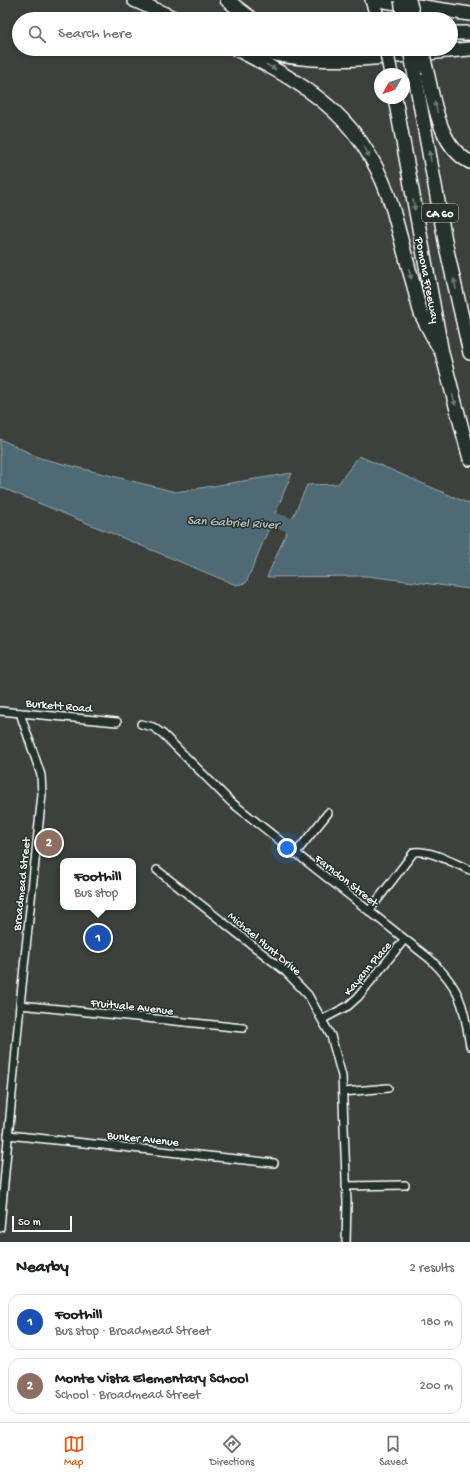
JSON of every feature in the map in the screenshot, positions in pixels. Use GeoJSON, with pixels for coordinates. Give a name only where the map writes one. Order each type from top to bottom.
{"type":"FeatureCollection","features":[{"type":"Feature","properties":{"kind":"highway"},"geometry":{"type":"LineString","coordinates":[[134,0],[161,12]]}},
{"type":"Feature","properties":{"kind":"highway"},"geometry":{"type":"LineString","coordinates":[[226,0],[242,12]]}},
{"type":"Feature","properties":{"kind":"highway"},"geometry":{"type":"LineString","coordinates":[[372,0],[376,12]]}},
{"type":"Feature","properties":{"kind":"highway"},"geometry":{"type":"LineString","coordinates":[[378,12],[377,0],[457,12]]}},
{"type":"Feature","properties":{"kind":"highway"},"geometry":{"type":"LineString","coordinates":[[401,0],[403,12]]}},
{"type":"Feature","properties":{"kind":"highway"},"geometry":{"type":"LineString","coordinates":[[409,0],[412,12]]}},
{"type":"Feature","properties":{"kind":"highway"},"geometry":{"type":"LineString","coordinates":[[458,12],[470,14]]}},
{"type":"Feature","properties":{"kind":"highway"},"geometry":{"type":"LineString","coordinates":[[458,33],[470,33]]}},
{"type":"Feature","properties":{"kind":"highway"},"geometry":{"type":"LineString","coordinates":[[458,50],[470,49]]}},
{"type":"Feature","properties":{"kind":"highway"},"geometry":{"type":"LineString","coordinates":[[249,56],[296,81],[323,100],[344,121],[363,144],[381,177],[393,209],[421,314],[443,358]]}},
{"type":"Feature","properties":{"kind":"highway"},"geometry":{"type":"LineString","coordinates":[[286,56],[295,58],[322,59],[384,56]]}},
{"type":"Feature","properties":{"kind":"highway"},"geometry":{"type":"LineString","coordinates":[[387,56],[390,68]]}},
{"type":"Feature","properties":{"kind":"highway","name":"Pomona Freeway"},"geometry":{"type":"LineString","coordinates":[[411,56],[446,246],[470,351]]}},
{"type":"Feature","properties":{"kind":"highway"},"geometry":{"type":"LineString","coordinates":[[423,56],[439,120],[446,138],[456,151],[470,162]]}},
{"type":"Feature","properties":{"kind":"highway","name":"Pomona Freeway"},"geometry":{"type":"LineString","coordinates":[[396,104],[443,358],[470,459]]}},
{"type":"Feature","properties":{"kind":"street","name":"Burkett Road"},"geometry":{"type":"LineString","coordinates":[[0,711],[117,722]]}},
{"type":"Feature","properties":{"kind":"street","name":"Broadmead Street"},"geometry":{"type":"LineString","coordinates":[[0,1228],[20,1005],[42,794],[41,775],[20,713]]}},
{"type":"Feature","properties":{"kind":"street","name":"Farndon Street"},"geometry":{"type":"LineString","coordinates":[[141,724],[153,727],[164,734],[231,802],[430,959],[454,985],[461,1001],[470,1046]]}},
{"type":"Feature","properties":{"kind":"street"},"geometry":{"type":"LineString","coordinates":[[295,854],[328,813]]}},
{"type":"Feature","properties":{"kind":"street"},"geometry":{"type":"LineString","coordinates":[[369,911],[414,852],[422,851],[470,870]]}},
{"type":"Feature","properties":{"kind":"street","name":"Michael Hunt Drive"},"geometry":{"type":"LineString","coordinates":[[157,870],[285,971],[308,995],[323,1020],[331,1036],[337,1054],[343,1092],[346,1242]]}},
{"type":"Feature","properties":{"kind":"street","name":"Kayann Place"},"geometry":{"type":"LineString","coordinates":[[323,1020],[348,1006],[358,997],[404,940]]}},
{"type":"Feature","properties":{"kind":"street","name":"Fruitvale Avenue"},"geometry":{"type":"LineString","coordinates":[[20,1005],[243,1028]]}},
{"type":"Feature","properties":{"kind":"street"},"geometry":{"type":"LineString","coordinates":[[343,1092],[388,1088]]}},
{"type":"Feature","properties":{"kind":"street","name":"Bunker Avenue"},"geometry":{"type":"LineString","coordinates":[[8,1135],[274,1163]]}},
{"type":"Feature","properties":{"kind":"street"},"geometry":{"type":"LineString","coordinates":[[346,1186],[405,1185]]}},
{"type":"Feature","properties":{"kind":"water"},"geometry":{"type":"Polygon","coordinates":[[[0,439],[40,458],[176,492],[292,473],[246,583],[236,585],[0,487],[0,439]]]}},
{"type":"Feature","properties":{"kind":"water"},"geometry":{"type":"Polygon","coordinates":[[[359,456],[470,504],[470,589],[367,576],[267,577],[307,485],[338,484],[359,456]]]}},
{"type":"Feature","properties":{"kind":"waterway","name":"San Gabriel River"},"geometry":{"type":"LineString","coordinates":[[253,520],[278,521],[307,530]]}},
{"type":"Feature","properties":{"kind":"place","name":"Monte Vista Elementary School"},"geometry":{"type":"Point","coordinates":[49,843]}},
{"type":"Feature","properties":{"kind":"place","name":"Foothill"},"geometry":{"type":"Point","coordinates":[98,938]}}]}
